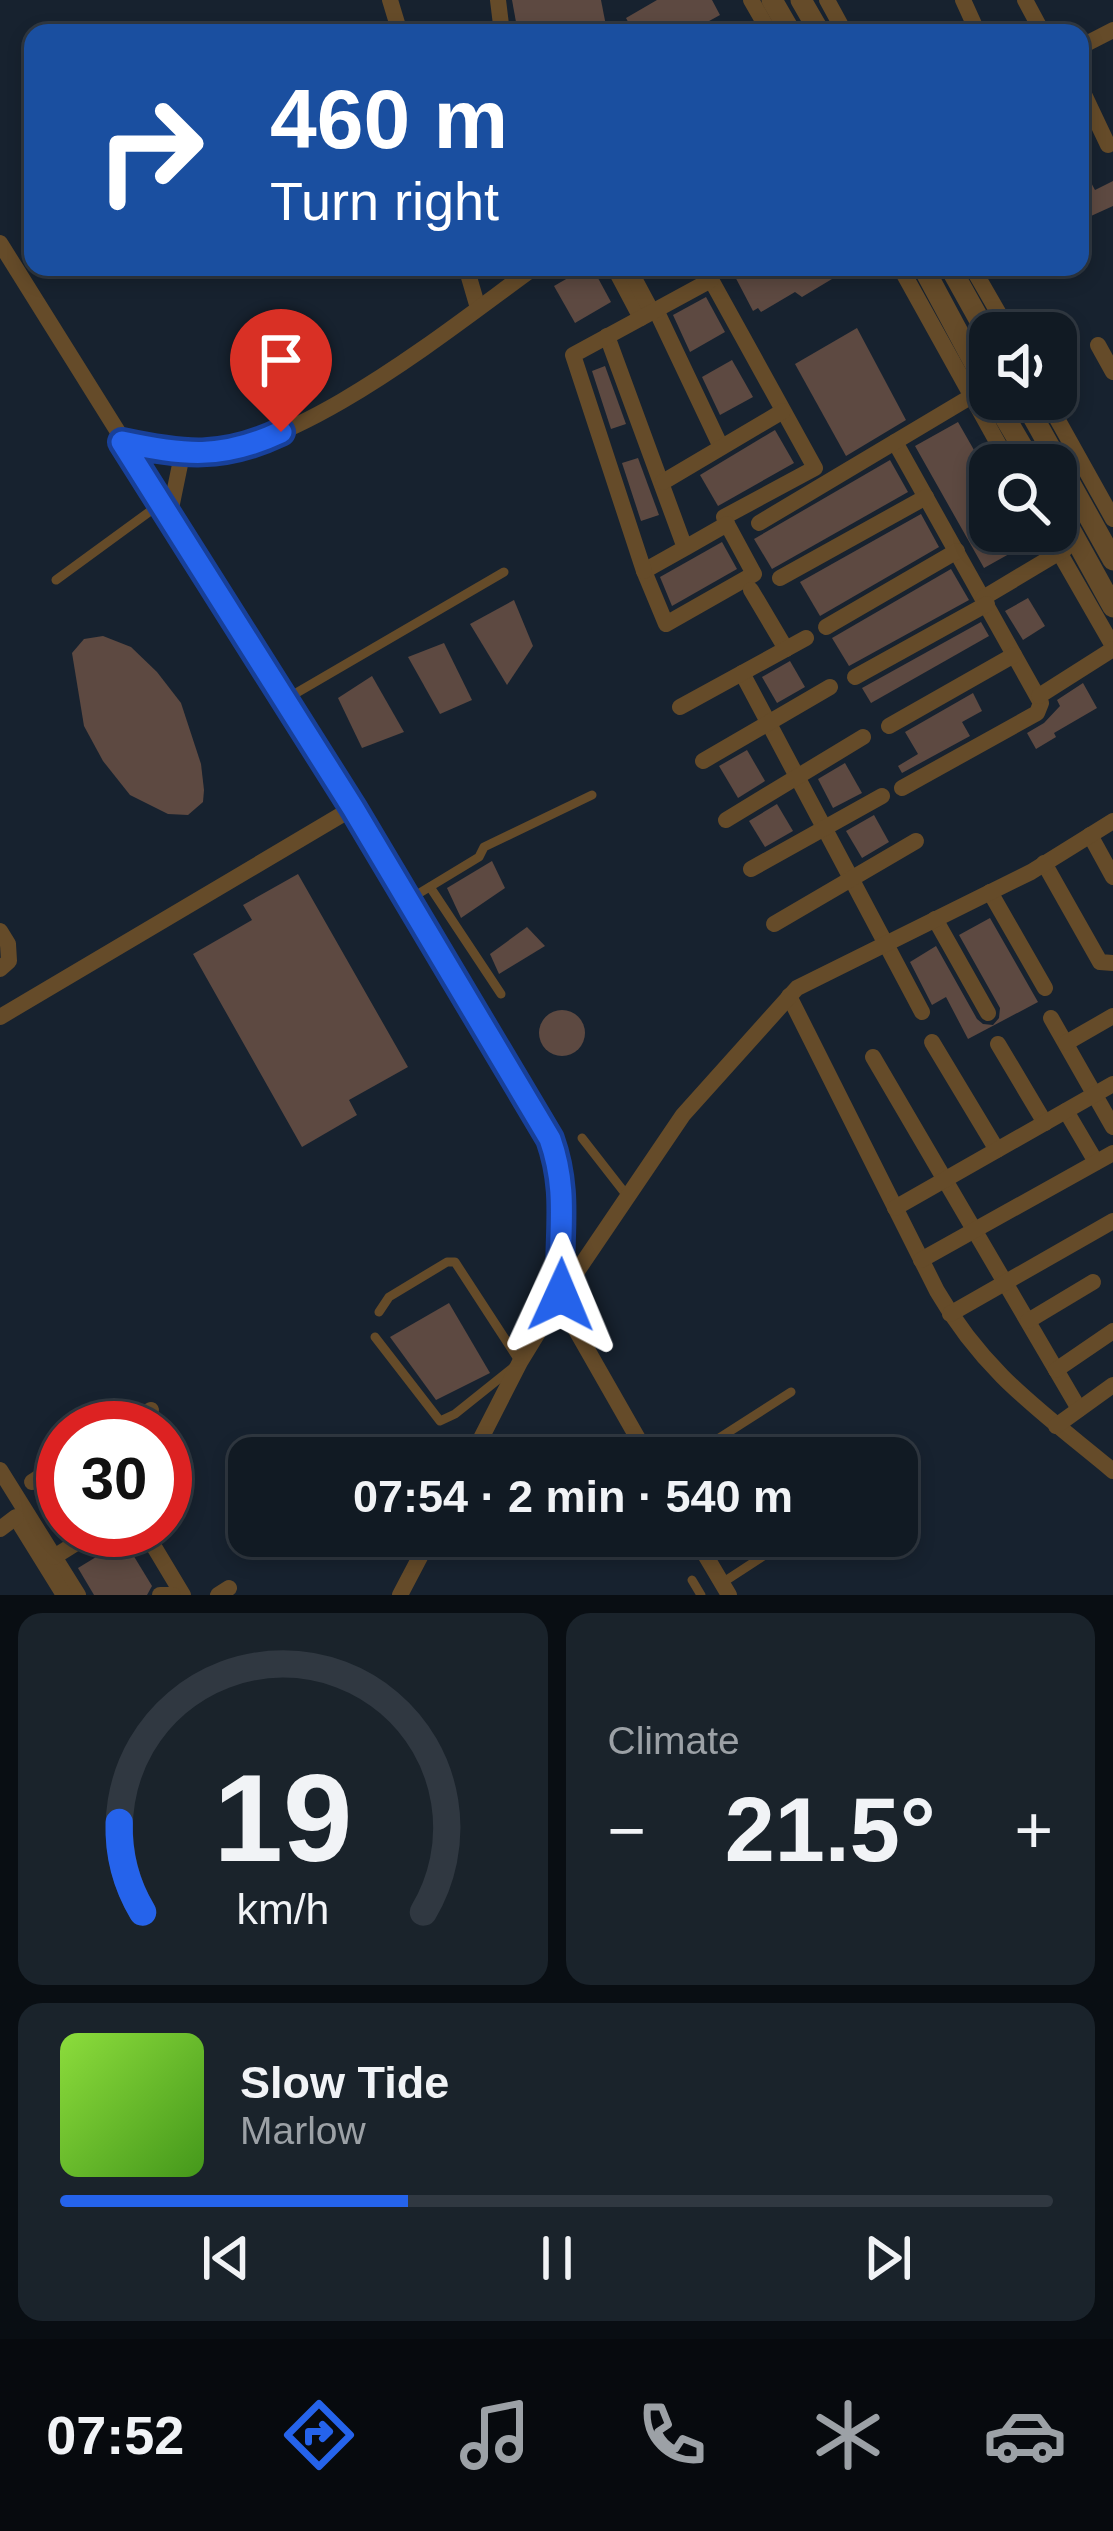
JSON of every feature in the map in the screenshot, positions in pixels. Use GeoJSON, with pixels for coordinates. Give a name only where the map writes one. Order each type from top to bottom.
{"type":"FeatureCollection","features":[{"type":"Feature","properties":{"kind":"street"},"geometry":{"type":"LineString","coordinates":[[1089,105],[1108,145]]}},
{"type":"Feature","properties":{"kind":"street"},"geometry":{"type":"LineString","coordinates":[[0,243],[353,808],[550,1139],[561,1170],[564,1199],[561,1295],[577,1335],[637,1437]]}},
{"type":"Feature","properties":{"kind":"street"},"geometry":{"type":"LineString","coordinates":[[469,276],[478,308]]}},
{"type":"Feature","properties":{"kind":"street"},"geometry":{"type":"LineString","coordinates":[[122,442],[182,455],[253,445],[309,418],[448,333],[522,276]]}},
{"type":"Feature","properties":{"kind":"street"},"geometry":{"type":"LineString","coordinates":[[621,276],[650,313]]}},
{"type":"Feature","properties":{"kind":"street"},"geometry":{"type":"LineString","coordinates":[[632,276],[721,447]]}},
{"type":"Feature","properties":{"kind":"street"},"geometry":{"type":"LineString","coordinates":[[704,276],[650,313],[573,355],[666,624],[754,574],[724,518],[814,468],[710,276]]}},
{"type":"Feature","properties":{"kind":"street"},"geometry":{"type":"LineString","coordinates":[[906,276],[969,369]]}},
{"type":"Feature","properties":{"kind":"street"},"geometry":{"type":"LineString","coordinates":[[927,276],[969,360]]}},
{"type":"Feature","properties":{"kind":"street"},"geometry":{"type":"LineString","coordinates":[[955,276],[975,312]]}},
{"type":"Feature","properties":{"kind":"street"},"geometry":{"type":"LineString","coordinates":[[977,276],[998,312]]}},
{"type":"Feature","properties":{"kind":"street"},"geometry":{"type":"LineString","coordinates":[[608,336],[685,548]]}},
{"type":"Feature","properties":{"kind":"street"},"geometry":{"type":"LineString","coordinates":[[1098,345],[1113,372]]}},
{"type":"Feature","properties":{"kind":"street"},"geometry":{"type":"LineString","coordinates":[[759,523],[969,403]]}},
{"type":"Feature","properties":{"kind":"street"},"geometry":{"type":"LineString","coordinates":[[663,482],[783,411]]}},
{"type":"Feature","properties":{"kind":"street"},"geometry":{"type":"LineString","coordinates":[[1035,420],[1113,560]]}},
{"type":"Feature","properties":{"kind":"street"},"geometry":{"type":"LineString","coordinates":[[1060,420],[1106,488],[1113,519]]}},
{"type":"Feature","properties":{"kind":"street"},"geometry":{"type":"LineString","coordinates":[[895,442],[1039,696],[1041,708],[902,788]]}},
{"type":"Feature","properties":{"kind":"street"},"geometry":{"type":"LineString","coordinates":[[165,511],[182,455]]}},
{"type":"Feature","properties":{"kind":"street"},"geometry":{"type":"LineString","coordinates":[[780,578],[926,497]]}},
{"type":"Feature","properties":{"kind":"street"},"geometry":{"type":"LineString","coordinates":[[644,571],[728,524]]}},
{"type":"Feature","properties":{"kind":"street"},"geometry":{"type":"LineString","coordinates":[[826,627],[957,551]]}},
{"type":"Feature","properties":{"kind":"street"},"geometry":{"type":"LineString","coordinates":[[855,676],[1060,552]]}},
{"type":"Feature","properties":{"kind":"street"},"geometry":{"type":"LineString","coordinates":[[1039,696],[1113,647],[1104,596],[1072,552]]}},
{"type":"Feature","properties":{"kind":"street"},"geometry":{"type":"LineString","coordinates":[[751,590],[786,649]]}},
{"type":"Feature","properties":{"kind":"street"},"geometry":{"type":"LineString","coordinates":[[680,707],[806,638]]}},
{"type":"Feature","properties":{"kind":"street"},"geometry":{"type":"LineString","coordinates":[[889,726],[1014,655]]}},
{"type":"Feature","properties":{"kind":"street"},"geometry":{"type":"LineString","coordinates":[[742,673],[922,1012]]}},
{"type":"Feature","properties":{"kind":"street"},"geometry":{"type":"LineString","coordinates":[[703,761],[830,687]]}},
{"type":"Feature","properties":{"kind":"street"},"geometry":{"type":"LineString","coordinates":[[726,820],[862,736]]}},
{"type":"Feature","properties":{"kind":"street"},"geometry":{"type":"LineString","coordinates":[[751,868],[882,796]]}},
{"type":"Feature","properties":{"kind":"street"},"geometry":{"type":"LineString","coordinates":[[0,1017],[353,808]]}},
{"type":"Feature","properties":{"kind":"street"},"geometry":{"type":"LineString","coordinates":[[482,1437],[561,1295],[683,1115],[796,988],[990,892],[1113,821]]}},
{"type":"Feature","properties":{"kind":"street"},"geometry":{"type":"LineString","coordinates":[[1090,835],[1113,877]]}},
{"type":"Feature","properties":{"kind":"street"},"geometry":{"type":"LineString","coordinates":[[774,924],[916,841]]}},
{"type":"Feature","properties":{"kind":"street"},"geometry":{"type":"LineString","coordinates":[[1045,863],[1100,962],[1113,963]]}},
{"type":"Feature","properties":{"kind":"street"},"geometry":{"type":"LineString","coordinates":[[990,892],[1045,988]]}},
{"type":"Feature","properties":{"kind":"street"},"geometry":{"type":"LineString","coordinates":[[935,919],[988,1013]]}},
{"type":"Feature","properties":{"kind":"street"},"geometry":{"type":"LineString","coordinates":[[0,931],[10,954],[9,962],[0,969]]}},
{"type":"Feature","properties":{"kind":"street"},"geometry":{"type":"LineString","coordinates":[[789,996],[950,1314],[996,1374],[1113,1471]]}},
{"type":"Feature","properties":{"kind":"street"},"geometry":{"type":"LineString","coordinates":[[1066,1043],[1113,1016]]}},
{"type":"Feature","properties":{"kind":"street"},"geometry":{"type":"LineString","coordinates":[[1051,1018],[1113,1126]]}},
{"type":"Feature","properties":{"kind":"street"},"geometry":{"type":"LineString","coordinates":[[932,1042],[997,1150]]}},
{"type":"Feature","properties":{"kind":"street"},"geometry":{"type":"LineString","coordinates":[[998,1044],[1045,1123]]}},
{"type":"Feature","properties":{"kind":"street"},"geometry":{"type":"LineString","coordinates":[[874,1057],[1079,1409]]}},
{"type":"Feature","properties":{"kind":"street"},"geometry":{"type":"LineString","coordinates":[[895,1208],[1113,1084]]}},
{"type":"Feature","properties":{"kind":"street"},"geometry":{"type":"LineString","coordinates":[[1066,1111],[1096,1162]]}},
{"type":"Feature","properties":{"kind":"street"},"geometry":{"type":"LineString","coordinates":[[921,1260],[1113,1153]]}},
{"type":"Feature","properties":{"kind":"street"},"geometry":{"type":"LineString","coordinates":[[950,1314],[1113,1221]]}},
{"type":"Feature","properties":{"kind":"street"},"geometry":{"type":"LineString","coordinates":[[1028,1322],[1093,1282]]}},
{"type":"Feature","properties":{"kind":"street"},"geometry":{"type":"LineString","coordinates":[[1056,1370],[1113,1331]]}},
{"type":"Feature","properties":{"kind":"street"},"geometry":{"type":"LineString","coordinates":[[1056,1426],[1113,1385]]}},
{"type":"Feature","properties":{"kind":"street"},"geometry":{"type":"LineString","coordinates":[[0,1470],[36,1528]]}},
{"type":"Feature","properties":{"kind":"street"},"geometry":{"type":"LineString","coordinates":[[32,1482],[36,1479]]}},
{"type":"Feature","properties":{"kind":"street"},"geometry":{"type":"LineString","coordinates":[[0,1491],[64,1595]]}},
{"type":"Feature","properties":{"kind":"street"},"geometry":{"type":"LineString","coordinates":[[0,1529],[16,1517]]}},
{"type":"Feature","properties":{"kind":"street"},"geometry":{"type":"LineString","coordinates":[[54,1557],[78,1595]]}},
{"type":"Feature","properties":{"kind":"street"},"geometry":{"type":"LineString","coordinates":[[161,1557],[184,1595]]}},
{"type":"Feature","properties":{"kind":"street"},"geometry":{"type":"LineString","coordinates":[[400,1595],[420,1557]]}},
{"type":"Feature","properties":{"kind":"street"},"geometry":{"type":"LineString","coordinates":[[706,1557],[725,1589]]}},
{"type":"Feature","properties":{"kind":"street"},"geometry":{"type":"LineString","coordinates":[[411,1574],[411,1595]]}},
{"type":"Feature","properties":{"kind":"street"},"geometry":{"type":"LineString","coordinates":[[160,1595],[173,1595]]}},
{"type":"Feature","properties":{"kind":"lane"},"geometry":{"type":"LineString","coordinates":[[56,580],[165,511]]}},
{"type":"Feature","properties":{"kind":"lane"},"geometry":{"type":"LineString","coordinates":[[285,700],[504,572]]}},
{"type":"Feature","properties":{"kind":"lane"},"geometry":{"type":"LineString","coordinates":[[408,900],[479,857],[484,847],[592,795]]}},
{"type":"Feature","properties":{"kind":"lane"},"geometry":{"type":"LineString","coordinates":[[430,887],[501,994]]}},
{"type":"Feature","properties":{"kind":"lane"},"geometry":{"type":"LineString","coordinates":[[582,1138],[628,1197]]}},
{"type":"Feature","properties":{"kind":"lane"},"geometry":{"type":"LineString","coordinates":[[375,1337],[440,1421],[520,1362],[454,1262],[446,1262],[389,1297],[379,1312]]}},
{"type":"Feature","properties":{"kind":"lane"},"geometry":{"type":"LineString","coordinates":[[721,1437],[791,1392]]}},
{"type":"Feature","properties":{"kind":"lane"},"geometry":{"type":"LineString","coordinates":[[725,1589],[767,1557]]}},
{"type":"Feature","properties":{"kind":"lane"},"geometry":{"type":"LineString","coordinates":[[692,1580],[701,1595]]}},
{"type":"Feature","properties":{"kind":"building"},"geometry":{"type":"Polygon","coordinates":[[[512,0],[601,0],[606,24],[516,24],[512,0]]]}},
{"type":"Feature","properties":{"kind":"building"},"geometry":{"type":"Polygon","coordinates":[[[657,0],[712,0],[720,15],[704,24],[629,24],[626,18],[657,0]]]}},
{"type":"Feature","properties":{"kind":"building"},"geometry":{"type":"Polygon","coordinates":[[[1089,179],[1095,190],[1113,181],[1113,206],[1089,217],[1089,179]]]}},
{"type":"Feature","properties":{"kind":"building"},"geometry":{"type":"Polygon","coordinates":[[[571,276],[597,276],[611,302],[575,323],[554,286],[571,276]]]}},
{"type":"Feature","properties":{"kind":"building"},"geometry":{"type":"Polygon","coordinates":[[[735,276],[831,276],[802,297],[795,292],[761,312],[753,311],[735,276]]]}},
{"type":"Feature","properties":{"kind":"building"},"geometry":{"type":"Polygon","coordinates":[[[706,297],[725,332],[690,352],[673,315],[706,297]]]}},
{"type":"Feature","properties":{"kind":"building"},"geometry":{"type":"Polygon","coordinates":[[[857,328],[906,420],[846,456],[795,364],[857,328]]]}},
{"type":"Feature","properties":{"kind":"building"},"geometry":{"type":"Polygon","coordinates":[[[732,360],[753,397],[720,415],[702,377],[732,360]]]}},
{"type":"Feature","properties":{"kind":"building"},"geometry":{"type":"Polygon","coordinates":[[[605,366],[626,424],[611,429],[592,371],[605,366]]]}},
{"type":"Feature","properties":{"kind":"building"},"geometry":{"type":"Polygon","coordinates":[[[958,422],[971,444],[969,541],[915,446],[958,422]]]}},
{"type":"Feature","properties":{"kind":"building"},"geometry":{"type":"Polygon","coordinates":[[[775,430],[794,463],[718,506],[700,475],[775,430]]]}},
{"type":"Feature","properties":{"kind":"building"},"geometry":{"type":"Polygon","coordinates":[[[638,458],[659,515],[641,521],[622,463],[638,458]]]}},
{"type":"Feature","properties":{"kind":"building"},"geometry":{"type":"Polygon","coordinates":[[[890,460],[908,492],[772,569],[754,539],[890,460]]]}},
{"type":"Feature","properties":{"kind":"building"},"geometry":{"type":"Polygon","coordinates":[[[921,514],[939,547],[820,616],[800,582],[921,514]]]}},
{"type":"Feature","properties":{"kind":"building"},"geometry":{"type":"Polygon","coordinates":[[[722,542],[737,569],[672,606],[660,577],[722,542]]]}},
{"type":"Feature","properties":{"kind":"building"},"geometry":{"type":"Polygon","coordinates":[[[975,552],[1013,552],[984,568],[975,552]]]}},
{"type":"Feature","properties":{"kind":"building"},"geometry":{"type":"Polygon","coordinates":[[[951,569],[969,600],[849,666],[832,638],[951,569]]]}},
{"type":"Feature","properties":{"kind":"building"},"geometry":{"type":"Polygon","coordinates":[[[1028,598],[1045,626],[1023,640],[1005,611],[1028,598]]]}},
{"type":"Feature","properties":{"kind":"building"},"geometry":{"type":"Polygon","coordinates":[[[514,600],[533,646],[507,685],[470,624],[514,600]]]}},
{"type":"Feature","properties":{"kind":"building"},"geometry":{"type":"Polygon","coordinates":[[[981,622],[989,636],[871,703],[862,688],[981,622]]]}},
{"type":"Feature","properties":{"kind":"building"},"geometry":{"type":"Polygon","coordinates":[[[103,636],[131,647],[181,703],[201,764],[204,790],[203,802],[188,815],[168,814],[130,795],[103,761],[84,726],[72,653],[84,639],[103,636]]]}},
{"type":"Feature","properties":{"kind":"building"},"geometry":{"type":"Polygon","coordinates":[[[444,643],[472,700],[440,714],[408,657],[444,643]]]}},
{"type":"Feature","properties":{"kind":"building"},"geometry":{"type":"Polygon","coordinates":[[[790,661],[805,687],[777,703],[762,677],[790,661]]]}},
{"type":"Feature","properties":{"kind":"building"},"geometry":{"type":"Polygon","coordinates":[[[372,676],[404,732],[362,748],[338,698],[372,676]]]}},
{"type":"Feature","properties":{"kind":"building"},"geometry":{"type":"Polygon","coordinates":[[[1083,683],[1097,708],[1036,749],[1027,733],[1060,706],[1057,700],[1083,683]]]}},
{"type":"Feature","properties":{"kind":"building"},"geometry":{"type":"Polygon","coordinates":[[[973,693],[982,711],[962,722],[970,736],[902,773],[898,766],[918,754],[905,732],[973,693]]]}},
{"type":"Feature","properties":{"kind":"building"},"geometry":{"type":"Polygon","coordinates":[[[747,750],[765,781],[738,798],[719,766],[747,750]]]}},
{"type":"Feature","properties":{"kind":"building"},"geometry":{"type":"Polygon","coordinates":[[[845,763],[862,793],[833,808],[818,779],[845,763]]]}},
{"type":"Feature","properties":{"kind":"building"},"geometry":{"type":"Polygon","coordinates":[[[777,804],[793,831],[765,847],[749,821],[777,804]]]}},
{"type":"Feature","properties":{"kind":"building"},"geometry":{"type":"Polygon","coordinates":[[[874,815],[889,842],[862,858],[846,831],[874,815]]]}},
{"type":"Feature","properties":{"kind":"building"},"geometry":{"type":"Polygon","coordinates":[[[492,861],[505,888],[461,918],[447,888],[492,861]]]}},
{"type":"Feature","properties":{"kind":"building"},"geometry":{"type":"Polygon","coordinates":[[[298,874],[408,1067],[349,1100],[357,1115],[302,1147],[193,954],[252,920],[243,905],[298,874]]]}},
{"type":"Feature","properties":{"kind":"building"},"geometry":{"type":"Polygon","coordinates":[[[990,918],[1038,1002],[968,1039],[946,997],[932,1005],[910,962],[936,946],[977,1019],[993,1025],[1000,1008],[959,935],[990,918]]]}},
{"type":"Feature","properties":{"kind":"building"},"geometry":{"type":"Polygon","coordinates":[[[527,927],[545,946],[499,974],[490,954],[527,927]]]}},
{"type":"Feature","properties":{"kind":"building"},"geometry":{"type":"Polygon","coordinates":[[[562,1010],[578,1017],[585,1033],[578,1049],[562,1056],[546,1049],[539,1033],[546,1017],[562,1010]]]}},
{"type":"Feature","properties":{"kind":"building"},"geometry":{"type":"Polygon","coordinates":[[[449,1303],[490,1373],[436,1400],[390,1337],[449,1303]]]}},
{"type":"Feature","properties":{"kind":"building"},"geometry":{"type":"Polygon","coordinates":[[[96,1557],[134,1557],[152,1586],[147,1595],[94,1595],[78,1568],[96,1557]]]}},
{"type":"Feature","properties":{"kind":"route"},"geometry":{"type":"LineString","coordinates":[[281,432],[253,445],[205,454],[182,455],[122,442],[353,808],[550,1139],[561,1170],[564,1199],[561,1295]]}}]}
